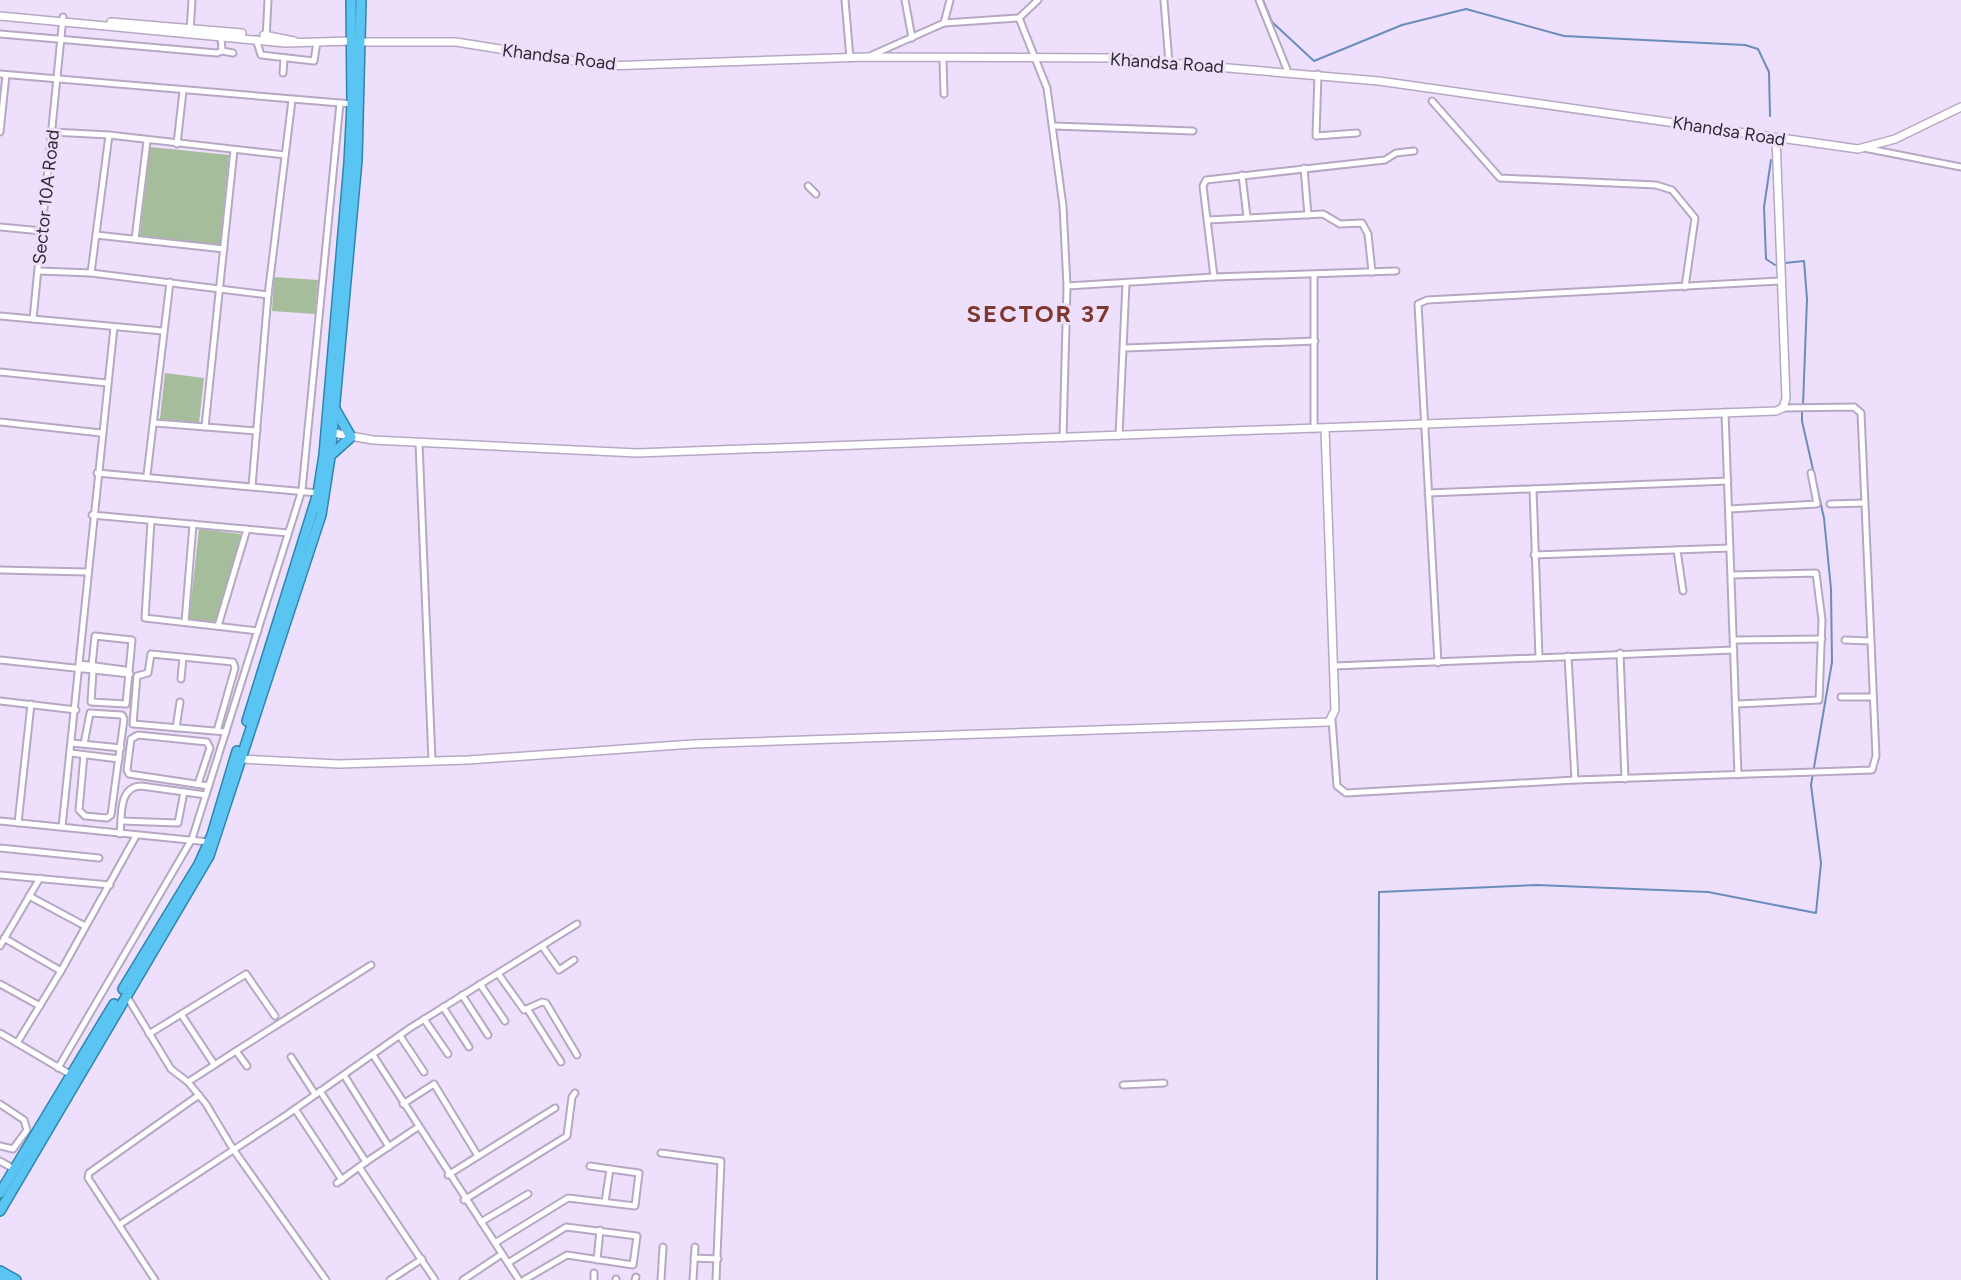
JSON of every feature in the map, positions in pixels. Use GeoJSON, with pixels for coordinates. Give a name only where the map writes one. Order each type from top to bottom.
{"type":"FeatureCollection","features":[{"type":"Feature","properties":{"kind":"highway"},"geometry":{"type":"LineString","coordinates":[[0,1211],[212,843],[309,540],[335,406],[358,160],[355,42],[351,0]]}},
{"type":"Feature","properties":{"kind":"highway"},"geometry":{"type":"LineString","coordinates":[[212,843],[309,540],[323,505],[330,457],[329,433],[355,42],[361,0]]}},
{"type":"Feature","properties":{"kind":"highway"},"geometry":{"type":"LineString","coordinates":[[330,457],[351,437],[341,424],[335,406]]}},
{"type":"Feature","properties":{"kind":"highway"},"geometry":{"type":"LineString","coordinates":[[0,1193],[127,995],[169,918]]}},
{"type":"Feature","properties":{"kind":"highway"},"geometry":{"type":"LineString","coordinates":[[0,1271],[16,1280]]}},
{"type":"Feature","properties":{"kind":"street"},"geometry":{"type":"LineString","coordinates":[[190,32],[192,0]]}},
{"type":"Feature","properties":{"kind":"street"},"geometry":{"type":"LineString","coordinates":[[266,38],[268,0]]}},
{"type":"Feature","properties":{"kind":"street"},"geometry":{"type":"LineString","coordinates":[[845,0],[850,58]]}},
{"type":"Feature","properties":{"kind":"street"},"geometry":{"type":"LineString","coordinates":[[905,0],[912,38]]}},
{"type":"Feature","properties":{"kind":"street"},"geometry":{"type":"LineString","coordinates":[[944,23],[950,0]]}},
{"type":"Feature","properties":{"kind":"street"},"geometry":{"type":"LineString","coordinates":[[866,57],[944,23],[1019,18],[1038,0]]}},
{"type":"Feature","properties":{"kind":"street"},"geometry":{"type":"LineString","coordinates":[[1259,0],[1288,72]]}},
{"type":"Feature","properties":{"kind":"street"},"geometry":{"type":"LineString","coordinates":[[1164,1],[1169,63]]}},
{"type":"Feature","properties":{"kind":"street","name":"Khandsa Road"},"geometry":{"type":"LineString","coordinates":[[0,14],[294,41],[456,42],[606,66],[866,57],[943,60],[1037,58],[1169,63],[1318,74],[1864,148],[1895,139],[1961,107]]}},
{"type":"Feature","properties":{"kind":"street"},"geometry":{"type":"LineString","coordinates":[[1019,18],[1037,58],[1054,125],[1063,206],[1067,286],[1063,438]]}},
{"type":"Feature","properties":{"kind":"street","name":"Sector 10A Road"},"geometry":{"type":"LineString","coordinates":[[33,319],[63,20]]}},
{"type":"Feature","properties":{"kind":"street","name":"Khandsa Road"},"geometry":{"type":"LineString","coordinates":[[190,32],[221,37],[266,38]]}},
{"type":"Feature","properties":{"kind":"street"},"geometry":{"type":"LineString","coordinates":[[0,34],[233,53]]}},
{"type":"Feature","properties":{"kind":"street"},"geometry":{"type":"LineString","coordinates":[[221,37],[222,51]]}},
{"type":"Feature","properties":{"kind":"street"},"geometry":{"type":"LineString","coordinates":[[256,39],[261,55],[314,61],[317,41]]}},
{"type":"Feature","properties":{"kind":"street"},"geometry":{"type":"LineString","coordinates":[[283,73],[284,58]]}},
{"type":"Feature","properties":{"kind":"street"},"geometry":{"type":"LineString","coordinates":[[943,60],[944,94]]}},
{"type":"Feature","properties":{"kind":"street"},"geometry":{"type":"LineString","coordinates":[[0,132],[3,74],[352,104]]}},
{"type":"Feature","properties":{"kind":"street"},"geometry":{"type":"LineString","coordinates":[[1318,74],[1317,138],[1357,133]]}},
{"type":"Feature","properties":{"kind":"street"},"geometry":{"type":"LineString","coordinates":[[177,144],[183,91]]}},
{"type":"Feature","properties":{"kind":"street"},"geometry":{"type":"LineString","coordinates":[[252,486],[268,295],[292,100]]}},
{"type":"Feature","properties":{"kind":"street"},"geometry":{"type":"LineString","coordinates":[[1432,101],[1500,178],[1656,185],[1672,190],[1695,218],[1685,287]]}},
{"type":"Feature","properties":{"kind":"street"},"geometry":{"type":"LineString","coordinates":[[58,1068],[192,839],[302,490],[340,103]]}},
{"type":"Feature","properties":{"kind":"street"},"geometry":{"type":"LineString","coordinates":[[1054,125],[1193,131]]}},
{"type":"Feature","properties":{"kind":"street"},"geometry":{"type":"LineString","coordinates":[[52,132],[109,135],[285,155]]}},
{"type":"Feature","properties":{"kind":"street"},"geometry":{"type":"LineString","coordinates":[[90,273],[109,135]]}},
{"type":"Feature","properties":{"kind":"street"},"geometry":{"type":"LineString","coordinates":[[1776,138],[1786,398],[1783,408]]}},
{"type":"Feature","properties":{"kind":"street"},"geometry":{"type":"LineString","coordinates":[[135,239],[147,141]]}},
{"type":"Feature","properties":{"kind":"street"},"geometry":{"type":"LineString","coordinates":[[1864,148],[1961,167]]}},
{"type":"Feature","properties":{"kind":"street"},"geometry":{"type":"LineString","coordinates":[[205,427],[234,150]]}},
{"type":"Feature","properties":{"kind":"street"},"geometry":{"type":"LineString","coordinates":[[1214,277],[1203,182],[1242,175],[1385,160],[1396,153],[1414,151]]}},
{"type":"Feature","properties":{"kind":"street"},"geometry":{"type":"LineString","coordinates":[[1304,168],[1308,215]]}},
{"type":"Feature","properties":{"kind":"street"},"geometry":{"type":"LineString","coordinates":[[1242,175],[1247,217]]}},
{"type":"Feature","properties":{"kind":"street"},"geometry":{"type":"LineString","coordinates":[[808,186],[816,194]]}},
{"type":"Feature","properties":{"kind":"street"},"geometry":{"type":"LineString","coordinates":[[1208,220],[1328,215],[1340,224],[1362,223],[1368,234],[1372,272]]}},
{"type":"Feature","properties":{"kind":"street"},"geometry":{"type":"LineString","coordinates":[[0,227],[43,231]]}},
{"type":"Feature","properties":{"kind":"street"},"geometry":{"type":"LineString","coordinates":[[96,235],[224,249]]}},
{"type":"Feature","properties":{"kind":"street"},"geometry":{"type":"LineString","coordinates":[[39,271],[90,273],[268,295]]}},
{"type":"Feature","properties":{"kind":"street"},"geometry":{"type":"LineString","coordinates":[[1067,286],[1214,277],[1396,271]]}},
{"type":"Feature","properties":{"kind":"street"},"geometry":{"type":"LineString","coordinates":[[1314,275],[1314,429]]}},
{"type":"Feature","properties":{"kind":"street"},"geometry":{"type":"LineString","coordinates":[[1438,663],[1417,309],[1424,301],[1511,293],[1780,281]]}},
{"type":"Feature","properties":{"kind":"street"},"geometry":{"type":"LineString","coordinates":[[148,475],[170,282]]}},
{"type":"Feature","properties":{"kind":"street"},"geometry":{"type":"LineString","coordinates":[[1119,436],[1126,283]]}},
{"type":"Feature","properties":{"kind":"street"},"geometry":{"type":"LineString","coordinates":[[0,316],[163,331]]}},
{"type":"Feature","properties":{"kind":"street"},"geometry":{"type":"LineString","coordinates":[[62,828],[76,710],[86,572],[114,327]]}},
{"type":"Feature","properties":{"kind":"street"},"geometry":{"type":"LineString","coordinates":[[1125,348],[1315,341]]}},
{"type":"Feature","properties":{"kind":"street"},"geometry":{"type":"LineString","coordinates":[[0,372],[107,383]]}},
{"type":"Feature","properties":{"kind":"street"},"geometry":{"type":"LineString","coordinates":[[329,433],[419,443],[637,453],[1325,429],[1776,411],[1783,408],[1859,409],[1862,417],[1876,756],[1872,771],[1575,780],[1343,792],[1337,783],[1332,720],[1335,710],[1334,666],[1325,429]]}},
{"type":"Feature","properties":{"kind":"street"},"geometry":{"type":"LineString","coordinates":[[1725,412],[1738,775]]}},
{"type":"Feature","properties":{"kind":"street"},"geometry":{"type":"LineString","coordinates":[[0,422],[101,433]]}},
{"type":"Feature","properties":{"kind":"street"},"geometry":{"type":"LineString","coordinates":[[155,423],[257,431]]}},
{"type":"Feature","properties":{"kind":"street"},"geometry":{"type":"LineString","coordinates":[[419,443],[432,761]]}},
{"type":"Feature","properties":{"kind":"street"},"geometry":{"type":"LineString","coordinates":[[97,473],[148,475],[318,493]]}},
{"type":"Feature","properties":{"kind":"street"},"geometry":{"type":"LineString","coordinates":[[1728,509],[1817,504],[1811,473]]}},
{"type":"Feature","properties":{"kind":"street"},"geometry":{"type":"LineString","coordinates":[[1428,493],[1728,481]]}},
{"type":"Feature","properties":{"kind":"street"},"geometry":{"type":"LineString","coordinates":[[1533,489],[1539,657]]}},
{"type":"Feature","properties":{"kind":"street"},"geometry":{"type":"LineString","coordinates":[[1830,504],[1864,503]]}},
{"type":"Feature","properties":{"kind":"street"},"geometry":{"type":"LineString","coordinates":[[92,515],[288,533]]}},
{"type":"Feature","properties":{"kind":"street"},"geometry":{"type":"LineString","coordinates":[[151,521],[143,616],[258,631]]}},
{"type":"Feature","properties":{"kind":"street"},"geometry":{"type":"LineString","coordinates":[[185,622],[193,524]]}},
{"type":"Feature","properties":{"kind":"street"},"geometry":{"type":"LineString","coordinates":[[218,626],[247,529]]}},
{"type":"Feature","properties":{"kind":"street"},"geometry":{"type":"LineString","coordinates":[[1534,555],[1730,548]]}},
{"type":"Feature","properties":{"kind":"street"},"geometry":{"type":"LineString","coordinates":[[1677,550],[1683,591]]}},
{"type":"Feature","properties":{"kind":"street"},"geometry":{"type":"LineString","coordinates":[[0,570],[86,572]]}},
{"type":"Feature","properties":{"kind":"street"},"geometry":{"type":"LineString","coordinates":[[1732,575],[1816,573],[1820,588],[1822,639],[1819,700],[1737,704]]}},
{"type":"Feature","properties":{"kind":"street"},"geometry":{"type":"LineString","coordinates":[[95,636],[130,639],[133,643],[126,704],[94,703],[91,699],[93,668],[95,636]]}},
{"type":"Feature","properties":{"kind":"street"},"geometry":{"type":"LineString","coordinates":[[1734,640],[1822,639]]}},
{"type":"Feature","properties":{"kind":"street"},"geometry":{"type":"LineString","coordinates":[[1845,640],[1870,641]]}},
{"type":"Feature","properties":{"kind":"street"},"geometry":{"type":"LineString","coordinates":[[1334,666],[1734,650]]}},
{"type":"Feature","properties":{"kind":"street"},"geometry":{"type":"LineString","coordinates":[[1620,653],[1625,779]]}},
{"type":"Feature","properties":{"kind":"street"},"geometry":{"type":"LineString","coordinates":[[218,731],[234,664],[231,661],[151,654],[148,673],[136,676],[132,716],[135,724],[226,732]]}},
{"type":"Feature","properties":{"kind":"street"},"geometry":{"type":"LineString","coordinates":[[1568,656],[1575,780]]}},
{"type":"Feature","properties":{"kind":"street"},"geometry":{"type":"LineString","coordinates":[[181,678],[183,657]]}},
{"type":"Feature","properties":{"kind":"street"},"geometry":{"type":"LineString","coordinates":[[0,660],[130,673]]}},
{"type":"Feature","properties":{"kind":"street"},"geometry":{"type":"LineString","coordinates":[[1841,697],[1873,697]]}},
{"type":"Feature","properties":{"kind":"street"},"geometry":{"type":"LineString","coordinates":[[0,701],[76,710]]}},
{"type":"Feature","properties":{"kind":"street"},"geometry":{"type":"LineString","coordinates":[[176,728],[180,702]]}},
{"type":"Feature","properties":{"kind":"street"},"geometry":{"type":"LineString","coordinates":[[18,822],[31,704]]}},
{"type":"Feature","properties":{"kind":"street"},"geometry":{"type":"LineString","coordinates":[[84,744],[90,713],[118,713],[124,719],[111,815],[105,819],[85,816],[79,810],[84,755]]}},
{"type":"Feature","properties":{"kind":"street"},"geometry":{"type":"LineString","coordinates":[[240,759],[339,764],[432,761],[693,744],[790,743],[1332,720]]}},
{"type":"Feature","properties":{"kind":"street"},"geometry":{"type":"LineString","coordinates":[[198,784],[210,748],[207,742],[138,735],[131,739],[127,770],[129,774],[209,786]]}},
{"type":"Feature","properties":{"kind":"street"},"geometry":{"type":"LineString","coordinates":[[72,743],[121,748]]}},
{"type":"Feature","properties":{"kind":"street"},"geometry":{"type":"LineString","coordinates":[[71,753],[118,759]]}},
{"type":"Feature","properties":{"kind":"street"},"geometry":{"type":"LineString","coordinates":[[120,834],[125,794],[131,788],[141,786],[206,795]]}},
{"type":"Feature","properties":{"kind":"street"},"geometry":{"type":"LineString","coordinates":[[122,821],[178,823],[184,792]]}},
{"type":"Feature","properties":{"kind":"street"},"geometry":{"type":"LineString","coordinates":[[0,821],[212,843]]}},
{"type":"Feature","properties":{"kind":"street"},"geometry":{"type":"LineString","coordinates":[[17,1043],[61,971],[136,836]]}},
{"type":"Feature","properties":{"kind":"street"},"geometry":{"type":"LineString","coordinates":[[0,848],[99,858]]}},
{"type":"Feature","properties":{"kind":"street"},"geometry":{"type":"LineString","coordinates":[[0,875],[110,885]]}},
{"type":"Feature","properties":{"kind":"street"},"geometry":{"type":"LineString","coordinates":[[0,946],[40,878]]}},
{"type":"Feature","properties":{"kind":"street"},"geometry":{"type":"LineString","coordinates":[[29,896],[85,926]]}},
{"type":"Feature","properties":{"kind":"street"},"geometry":{"type":"LineString","coordinates":[[119,1225],[295,1109],[424,1019],[499,975],[577,924]]}},
{"type":"Feature","properties":{"kind":"street"},"geometry":{"type":"LineString","coordinates":[[4,938],[61,971]]}},
{"type":"Feature","properties":{"kind":"street"},"geometry":{"type":"LineString","coordinates":[[542,946],[559,970],[574,960]]}},
{"type":"Feature","properties":{"kind":"street"},"geometry":{"type":"LineString","coordinates":[[188,1082],[371,965]]}},
{"type":"Feature","properties":{"kind":"street"},"geometry":{"type":"LineString","coordinates":[[149,1034],[247,974],[275,1016]]}},
{"type":"Feature","properties":{"kind":"street"},"geometry":{"type":"LineString","coordinates":[[499,975],[524,1010],[528,1010],[561,1062]]}},
{"type":"Feature","properties":{"kind":"street"},"geometry":{"type":"LineString","coordinates":[[0,984],[40,1006]]}},
{"type":"Feature","properties":{"kind":"street"},"geometry":{"type":"LineString","coordinates":[[480,985],[505,1021]]}},
{"type":"Feature","properties":{"kind":"street"},"geometry":{"type":"LineString","coordinates":[[127,995],[171,1069],[199,1095],[233,1149],[326,1280]]}},
{"type":"Feature","properties":{"kind":"street"},"geometry":{"type":"LineString","coordinates":[[461,995],[488,1035]]}},
{"type":"Feature","properties":{"kind":"street"},"geometry":{"type":"LineString","coordinates":[[528,1010],[544,1002],[577,1055]]}},
{"type":"Feature","properties":{"kind":"street"},"geometry":{"type":"LineString","coordinates":[[443,1007],[469,1047]]}},
{"type":"Feature","properties":{"kind":"street"},"geometry":{"type":"LineString","coordinates":[[181,1014],[214,1064]]}},
{"type":"Feature","properties":{"kind":"street"},"geometry":{"type":"LineString","coordinates":[[424,1019],[448,1054]]}},
{"type":"Feature","properties":{"kind":"street"},"geometry":{"type":"LineString","coordinates":[[0,1033],[75,1077]]}},
{"type":"Feature","properties":{"kind":"street"},"geometry":{"type":"LineString","coordinates":[[400,1036],[424,1072]]}},
{"type":"Feature","properties":{"kind":"street"},"geometry":{"type":"LineString","coordinates":[[236,1051],[247,1066]]}},
{"type":"Feature","properties":{"kind":"street"},"geometry":{"type":"LineString","coordinates":[[373,1055],[464,1200],[481,1222],[508,1263],[521,1280],[564,1256],[632,1265],[636,1261],[636,1235],[566,1227],[508,1263]]}},
{"type":"Feature","properties":{"kind":"street"},"geometry":{"type":"LineString","coordinates":[[290,1058],[366,1162]]}},
{"type":"Feature","properties":{"kind":"street"},"geometry":{"type":"LineString","coordinates":[[344,1075],[389,1147]]}},
{"type":"Feature","properties":{"kind":"street"},"geometry":{"type":"LineString","coordinates":[[1123,1086],[1164,1083]]}},
{"type":"Feature","properties":{"kind":"street"},"geometry":{"type":"LineString","coordinates":[[402,1104],[435,1085],[478,1156]]}},
{"type":"Feature","properties":{"kind":"street"},"geometry":{"type":"LineString","coordinates":[[464,1200],[567,1136],[572,1097],[575,1094]]}},
{"type":"Feature","properties":{"kind":"street"},"geometry":{"type":"LineString","coordinates":[[155,1280],[89,1178],[90,1169],[199,1095]]}},
{"type":"Feature","properties":{"kind":"street"},"geometry":{"type":"LineString","coordinates":[[0,1104],[24,1120],[27,1130],[13,1149],[0,1146]]}},
{"type":"Feature","properties":{"kind":"street"},"geometry":{"type":"LineString","coordinates":[[449,1175],[555,1108]]}},
{"type":"Feature","properties":{"kind":"street"},"geometry":{"type":"LineString","coordinates":[[295,1109],[339,1181],[418,1127]]}},
{"type":"Feature","properties":{"kind":"street"},"geometry":{"type":"LineString","coordinates":[[661,1153],[722,1161],[716,1280]]}},
{"type":"Feature","properties":{"kind":"street"},"geometry":{"type":"LineString","coordinates":[[0,1161],[14,1169]]}},
{"type":"Feature","properties":{"kind":"street"},"geometry":{"type":"LineString","coordinates":[[495,1243],[568,1198],[635,1206],[641,1176],[636,1172],[590,1166]]}},
{"type":"Feature","properties":{"kind":"street"},"geometry":{"type":"LineString","coordinates":[[359,1167],[435,1280]]}},
{"type":"Feature","properties":{"kind":"street"},"geometry":{"type":"LineString","coordinates":[[605,1202],[610,1169]]}},
{"type":"Feature","properties":{"kind":"street"},"geometry":{"type":"LineString","coordinates":[[481,1222],[528,1194]]}},
{"type":"Feature","properties":{"kind":"street"},"geometry":{"type":"LineString","coordinates":[[597,1260],[600,1230]]}},
{"type":"Feature","properties":{"kind":"street"},"geometry":{"type":"LineString","coordinates":[[661,1280],[663,1247]]}},
{"type":"Feature","properties":{"kind":"street"},"geometry":{"type":"LineString","coordinates":[[693,1280],[695,1247]]}},
{"type":"Feature","properties":{"kind":"street"},"geometry":{"type":"LineString","coordinates":[[463,1280],[502,1254]]}},
{"type":"Feature","properties":{"kind":"street"},"geometry":{"type":"LineString","coordinates":[[694,1258],[718,1259]]}},
{"type":"Feature","properties":{"kind":"street"},"geometry":{"type":"LineString","coordinates":[[390,1280],[422,1259]]}},
{"type":"Feature","properties":{"kind":"green space"},"geometry":{"type":"Polygon","coordinates":[[[150,147],[229,155],[220,245],[140,236],[150,147]]]}},
{"type":"Feature","properties":{"kind":"green space"},"geometry":{"type":"Polygon","coordinates":[[[274,277],[318,280],[315,314],[272,311],[274,277]]]}},
{"type":"Feature","properties":{"kind":"green space"},"geometry":{"type":"Polygon","coordinates":[[[165,373],[204,378],[199,423],[160,419],[165,373]]]}},
{"type":"Feature","properties":{"kind":"green space"},"geometry":{"type":"Polygon","coordinates":[[[199,529],[241,534],[216,622],[189,619],[199,529]]]}},
{"type":"Feature","properties":{"kind":"waterway"},"geometry":{"type":"LineString","coordinates":[[1263,0],[1272,22],[1314,61],[1402,25],[1466,9],[1564,36],[1745,45],[1758,49],[1769,72],[1770,116]]}},
{"type":"Feature","properties":{"kind":"waterway"},"geometry":{"type":"LineString","coordinates":[[1771,160],[1764,207],[1766,259],[1775,265]]}},
{"type":"Feature","properties":{"kind":"waterway"},"geometry":{"type":"LineString","coordinates":[[1785,263],[1804,261],[1807,299],[1803,405]]}},
{"type":"Feature","properties":{"kind":"waterway"},"geometry":{"type":"LineString","coordinates":[[1377,1280],[1379,892],[1537,885],[1708,892],[1816,913],[1821,863],[1811,785],[1832,662],[1831,589],[1824,518],[1802,421],[1802,410]]}},
{"type":"Feature","properties":{"kind":"district","name":"SECTOR 37"},"geometry":{"type":"Point","coordinates":[1039,314]}}]}
